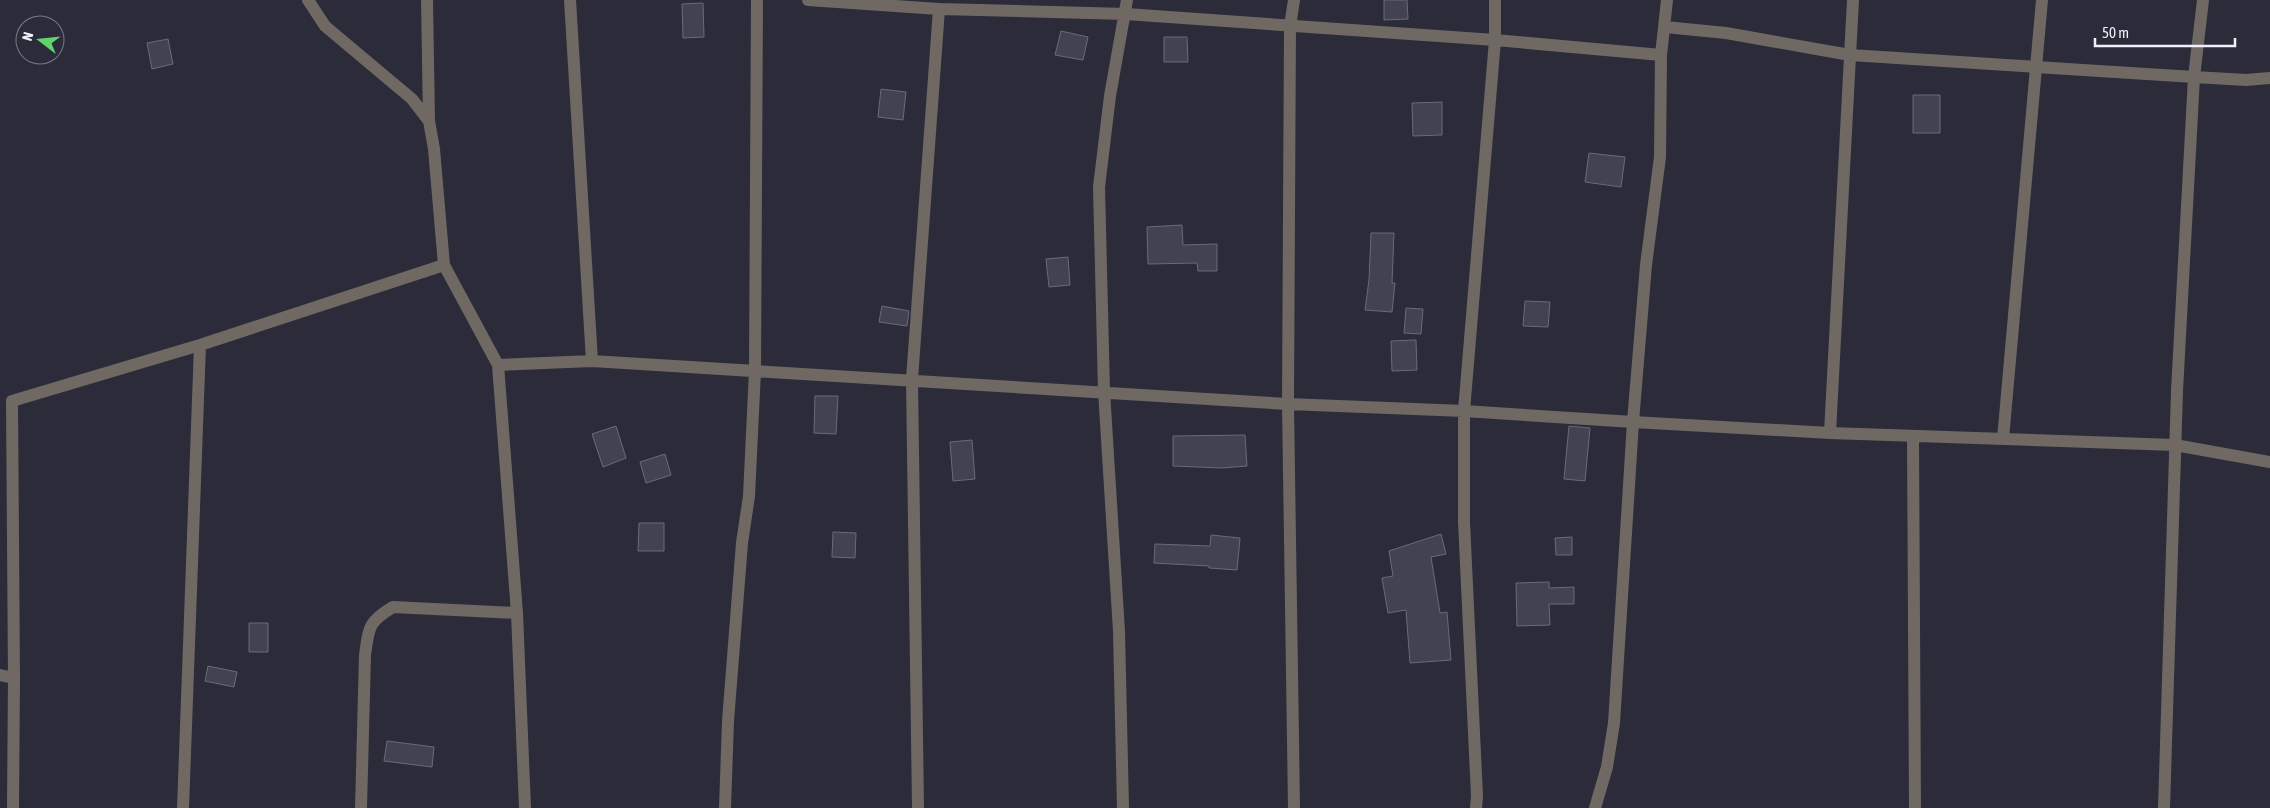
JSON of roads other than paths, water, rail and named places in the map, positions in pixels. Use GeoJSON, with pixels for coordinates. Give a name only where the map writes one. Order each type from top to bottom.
{"type":"FeatureCollection","features":[{"type":"Feature","properties":{"kind":"street"},"geometry":{"type":"LineString","coordinates":[[308,0],[325,26],[412,99],[429,121]]}},
{"type":"Feature","properties":{"kind":"street"},"geometry":{"type":"LineString","coordinates":[[427,0],[429,121],[434,149],[444,265],[498,365],[517,613],[525,808]]}},
{"type":"Feature","properties":{"kind":"street"},"geometry":{"type":"LineString","coordinates":[[570,0],[592,361]]}},
{"type":"Feature","properties":{"kind":"street"},"geometry":{"type":"LineString","coordinates":[[724,808],[728,711],[742,543],[749,496],[755,371],[757,0]]}},
{"type":"Feature","properties":{"kind":"street"},"geometry":{"type":"LineString","coordinates":[[808,0],[939,9],[964,5],[1126,14],[1495,40],[1661,54]]}},
{"type":"Feature","properties":{"kind":"street"},"geometry":{"type":"LineString","coordinates":[[1123,808],[1119,632],[1104,391],[1100,187],[1110,96],[1127,0]]}},
{"type":"Feature","properties":{"kind":"street"},"geometry":{"type":"LineString","coordinates":[[1294,0],[1290,26],[1288,404],[1294,808]]}},
{"type":"Feature","properties":{"kind":"street"},"geometry":{"type":"LineString","coordinates":[[1476,808],[1477,786],[1464,522],[1464,411],[1495,40],[1495,0]]}},
{"type":"Feature","properties":{"kind":"street"},"geometry":{"type":"LineString","coordinates":[[1595,808],[1607,767],[1614,723],[1632,422],[1646,265],[1660,157],[1661,54],[1667,0]]}},
{"type":"Feature","properties":{"kind":"street"},"geometry":{"type":"LineString","coordinates":[[1830,433],[1853,0]]}},
{"type":"Feature","properties":{"kind":"street"},"geometry":{"type":"LineString","coordinates":[[2003,439],[2042,0]]}},
{"type":"Feature","properties":{"kind":"street"},"geometry":{"type":"LineString","coordinates":[[2164,808],[2175,445],[2194,77],[2203,0]]}},
{"type":"Feature","properties":{"kind":"street"},"geometry":{"type":"LineString","coordinates":[[918,808],[912,380],[939,9]]}},
{"type":"Feature","properties":{"kind":"street"},"geometry":{"type":"LineString","coordinates":[[1665,27],[1726,33],[1850,55],[2246,80],[2270,78]]}},
{"type":"Feature","properties":{"kind":"street"},"geometry":{"type":"LineString","coordinates":[[13,808],[14,678],[6,403],[200,345],[444,265]]}},
{"type":"Feature","properties":{"kind":"street"},"geometry":{"type":"LineString","coordinates":[[184,808],[200,345]]}},
{"type":"Feature","properties":{"kind":"street"},"geometry":{"type":"LineString","coordinates":[[498,365],[592,361],[1104,391],[1288,404],[1464,411],[1830,433],[2175,445],[2270,462]]}},
{"type":"Feature","properties":{"kind":"street"},"geometry":{"type":"LineString","coordinates":[[1913,436],[1915,808]]}},
{"type":"Feature","properties":{"kind":"street"},"geometry":{"type":"LineString","coordinates":[[361,808],[364,655],[368,633],[375,618],[393,607],[517,613]]}},
{"type":"Feature","properties":{"kind":"street"},"geometry":{"type":"LineString","coordinates":[[0,674],[14,678]]}}]}
